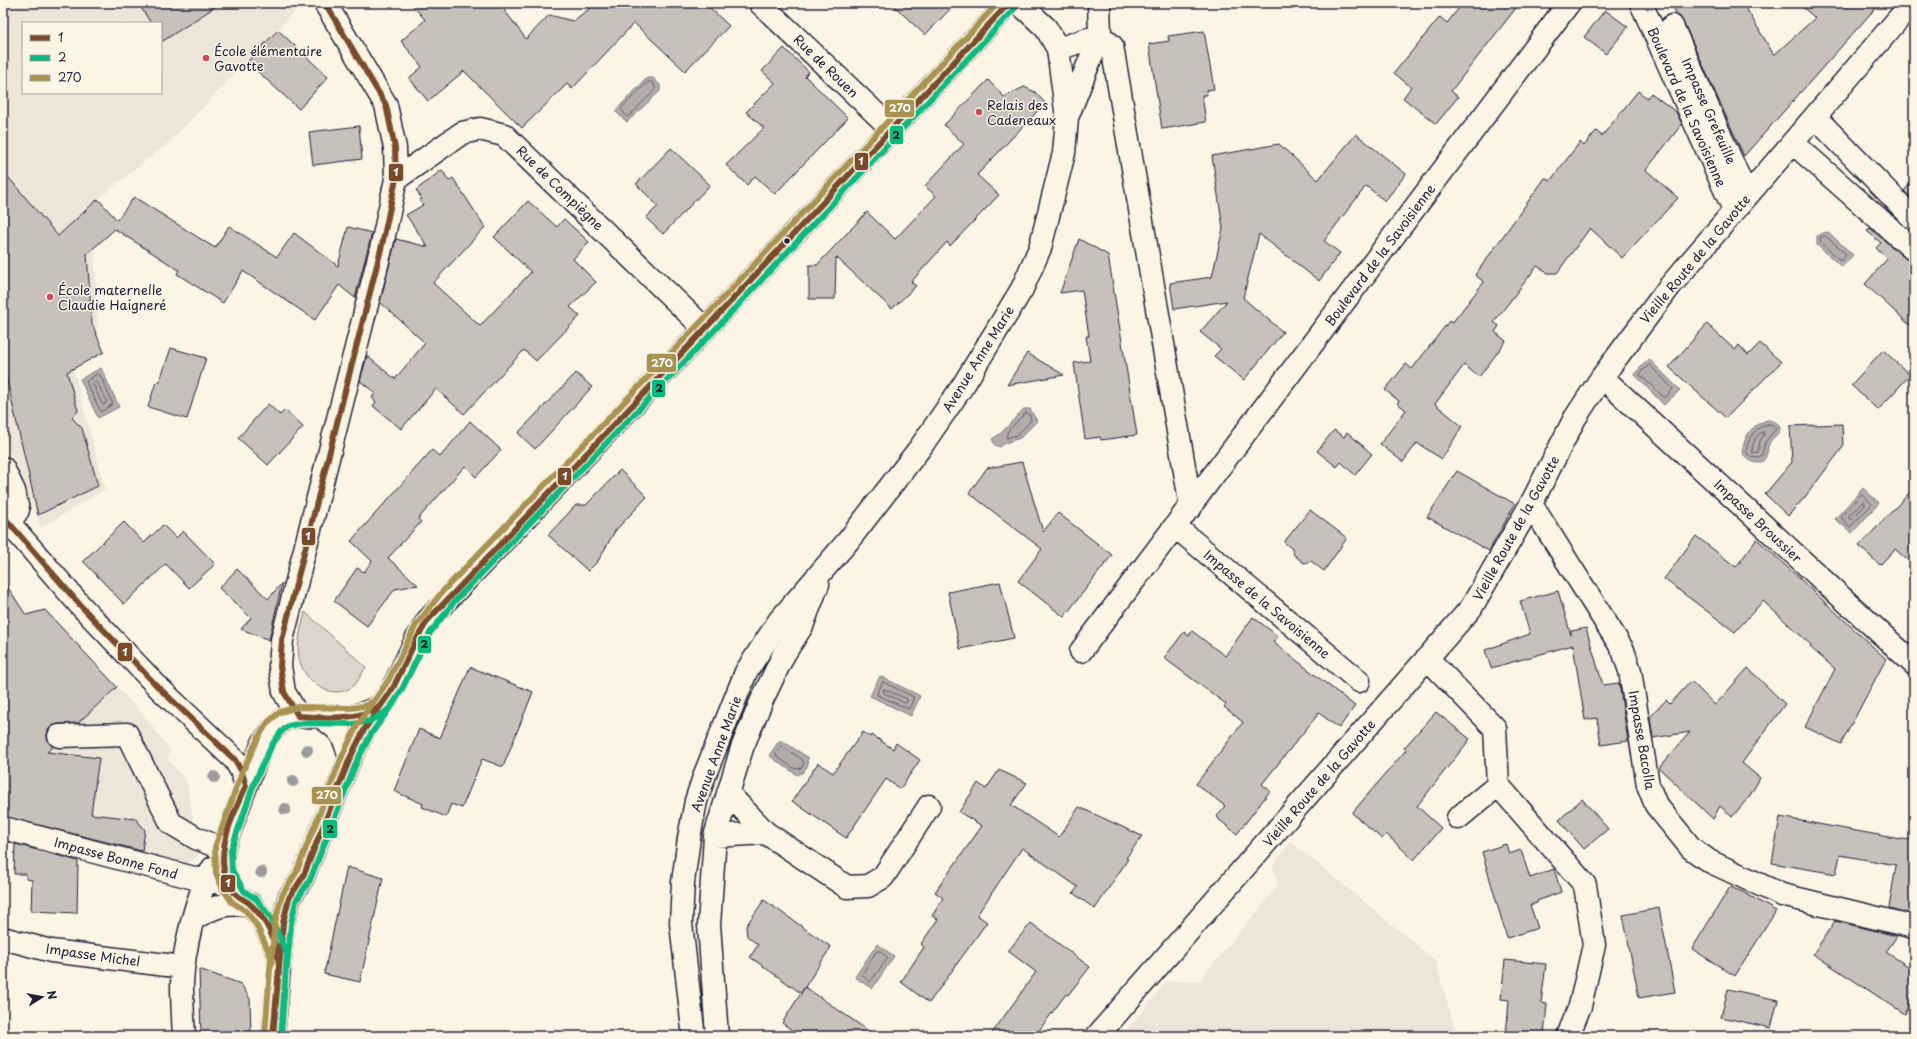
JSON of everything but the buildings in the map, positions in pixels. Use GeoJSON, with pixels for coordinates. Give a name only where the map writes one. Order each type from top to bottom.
{"type":"FeatureCollection","features":[{"type":"Feature","properties":{"kind":"street"},"geometry":{"type":"LineString","coordinates":[[298,716],[284,692],[280,666],[282,640],[382,245],[396,180],[396,148],[386,105],[325,3]]}},
{"type":"Feature","properties":{"kind":"street","name":"Rue de Rouen"},"geometry":{"type":"LineString","coordinates":[[760,3],[892,129]]}},
{"type":"Feature","properties":{"kind":"street"},"geometry":{"type":"LineString","coordinates":[[273,1036],[279,956],[283,924],[289,898],[303,877],[350,758],[364,730],[378,707],[393,688],[416,640],[428,620],[705,329],[938,78],[988,28],[1009,3]]}},
{"type":"Feature","properties":{"kind":"street","name":"Avenue Anne Marie"},"geometry":{"type":"LineString","coordinates":[[696,1036],[693,1030],[681,923],[683,882],[696,801],[746,672],[779,621],[824,570],[920,448],[964,384],[1022,288],[1040,248],[1064,153],[1067,118],[1058,49],[1046,28],[1019,3]]}},
{"type":"Feature","properties":{"kind":"street","name":"Avenue Anne Marie"},"geometry":{"type":"LineString","coordinates":[[1067,118],[1100,35],[1099,3]]}},
{"type":"Feature","properties":{"kind":"street","name":"Boulevard de la Savoisienne"},"geometry":{"type":"LineString","coordinates":[[1081,651],[1176,527],[1569,3]]}},
{"type":"Feature","properties":{"kind":"street","name":"Boulevard de la Savoisienne"},"geometry":{"type":"LineString","coordinates":[[1641,3],[1740,203]]}},
{"type":"Feature","properties":{"kind":"street","name":"Vieille Route de la Gavotte"},"geometry":{"type":"LineString","coordinates":[[1097,1036],[1471,608],[1531,504],[1575,418],[1602,377],[1670,286],[1912,3]]}},
{"type":"Feature","properties":{"kind":"street","name":"Impasse Grefeuille"},"geometry":{"type":"LineString","coordinates":[[1672,26],[1740,203]]}},
{"type":"Feature","properties":{"kind":"street"},"geometry":{"type":"LineString","coordinates":[[1058,49],[1100,35],[1112,46],[1191,507]]}},
{"type":"Feature","properties":{"kind":"street"},"geometry":{"type":"LineString","coordinates":[[1815,117],[1914,219]]}},
{"type":"Feature","properties":{"kind":"street","name":"Rue de Compiègne"},"geometry":{"type":"LineString","coordinates":[[396,180],[462,133],[480,128],[504,134],[705,329]]}},
{"type":"Feature","properties":{"kind":"street"},"geometry":{"type":"LineString","coordinates":[[1793,142],[1914,250]]}},
{"type":"Feature","properties":{"kind":"street","name":"Impasse Broussier"},"geometry":{"type":"LineString","coordinates":[[1602,377],[1914,664]]}},
{"type":"Feature","properties":{"kind":"street"},"geometry":{"type":"LineString","coordinates":[[3,468],[14,491],[18,510],[6,520],[80,605],[159,688],[235,760],[242,772],[246,786]]}},
{"type":"Feature","properties":{"kind":"street","name":"Impasse Bacolla"},"geometry":{"type":"LineString","coordinates":[[1531,504],[1624,650],[1630,671],[1648,784],[1656,805],[1691,848],[1709,861],[1782,895],[1914,928]]}},
{"type":"Feature","properties":{"kind":"street","name":"Impasse de la Savoisienne"},"geometry":{"type":"LineString","coordinates":[[1176,527],[1359,681]]}},
{"type":"Feature","properties":{"kind":"street","name":"Avenue Anne Marie"},"geometry":{"type":"LineString","coordinates":[[717,1036],[709,925],[715,836],[742,748],[762,700],[784,654],[802,626],[824,570]]}},
{"type":"Feature","properties":{"kind":"street"},"geometry":{"type":"LineString","coordinates":[[1427,658],[1495,728],[1498,785],[1585,885],[1594,944],[1580,1006],[1568,1036]]}},
{"type":"Feature","properties":{"kind":"street"},"geometry":{"type":"LineString","coordinates":[[184,1036],[182,984],[183,967],[193,919],[205,881],[223,855],[246,786],[263,743],[273,729],[284,719],[298,716],[349,717],[378,707]]}},
{"type":"Feature","properties":{"kind":"street"},"geometry":{"type":"LineString","coordinates":[[319,716],[333,725],[343,735],[350,758]]}},
{"type":"Feature","properties":{"kind":"street"},"geometry":{"type":"LineString","coordinates":[[727,718],[723,757],[707,814],[715,836],[766,833]]}},
{"type":"Feature","properties":{"kind":"street"},"geometry":{"type":"LineString","coordinates":[[60,736],[127,734],[171,823],[223,855]]}},
{"type":"Feature","properties":{"kind":"street"},"geometry":{"type":"LineString","coordinates":[[1458,818],[1498,785]]}},
{"type":"Feature","properties":{"kind":"street"},"geometry":{"type":"LineString","coordinates":[[728,793],[766,833],[847,887],[868,886],[883,877],[929,806]]}},
{"type":"Feature","properties":{"kind":"street","name":"Impasse Bonne Fond"},"geometry":{"type":"LineString","coordinates":[[3,828],[205,881],[230,885]]}},
{"type":"Feature","properties":{"kind":"street"},"geometry":{"type":"LineString","coordinates":[[223,855],[224,872],[230,885],[238,896],[251,905],[264,922],[279,956]]}},
{"type":"Feature","properties":{"kind":"street"},"geometry":{"type":"LineString","coordinates":[[193,919],[214,906],[231,903],[262,907],[274,906],[289,898]]}},
{"type":"Feature","properties":{"kind":"street","name":"Impasse Michel"},"geometry":{"type":"LineString","coordinates":[[3,938],[51,951],[183,967]]}},
{"type":"Feature","properties":{"kind":"shaded area","name":"École maternelle Claudie Haigneré"},"geometry":{"type":"Polygon","coordinates":[[[3,3],[303,3],[169,142],[98,199],[70,225],[95,253],[97,340],[71,361],[105,489],[41,528],[3,433],[3,3]]]}},
{"type":"Feature","properties":{"kind":"shaded area"},"geometry":{"type":"Polygon","coordinates":[[[45,610],[151,724],[170,751],[167,758],[187,782],[199,855],[181,869],[62,838],[11,728],[22,615],[45,610]]]}},
{"type":"Feature","properties":{"kind":"shaded area"},"geometry":{"type":"Polygon","coordinates":[[[305,612],[366,667],[352,687],[344,691],[335,692],[327,690],[312,681],[306,674],[298,652],[305,612]]]}},
{"type":"Feature","properties":{"kind":"shaded area"},"geometry":{"type":"Polygon","coordinates":[[[1291,842],[1435,960],[1457,1036],[1122,1036],[1167,981],[1199,981],[1278,886],[1273,865],[1291,842]]]}},
{"type":"Feature","properties":{"kind":"water"},"geometry":{"type":"Polygon","coordinates":[[[647,78],[653,78],[660,85],[660,91],[627,122],[615,111],[647,78]]]}},
{"type":"Feature","properties":{"kind":"water"},"geometry":{"type":"Polygon","coordinates":[[[1828,232],[1853,255],[1842,267],[1817,245],[1817,236],[1828,232]]]}},
{"type":"Feature","properties":{"kind":"water"},"geometry":{"type":"Polygon","coordinates":[[[1649,359],[1680,390],[1664,405],[1634,374],[1649,359]]]}},
{"type":"Feature","properties":{"kind":"water"},"geometry":{"type":"Polygon","coordinates":[[[101,368],[119,407],[98,418],[80,379],[101,368]]]}},
{"type":"Feature","properties":{"kind":"water"},"geometry":{"type":"Polygon","coordinates":[[[1024,409],[1030,409],[1037,421],[1020,438],[1005,443],[1000,447],[995,445],[992,439],[1001,433],[1024,409]]]}},
{"type":"Feature","properties":{"kind":"water"},"geometry":{"type":"Polygon","coordinates":[[[1768,420],[1777,423],[1780,429],[1770,442],[1764,460],[1758,463],[1750,461],[1742,452],[1747,436],[1753,428],[1768,420]]]}},
{"type":"Feature","properties":{"kind":"water"},"geometry":{"type":"Polygon","coordinates":[[[1863,488],[1879,503],[1852,533],[1835,519],[1863,488]]]}},
{"type":"Feature","properties":{"kind":"water"},"geometry":{"type":"Polygon","coordinates":[[[880,676],[920,696],[911,716],[870,696],[880,676]]]}},
{"type":"Feature","properties":{"kind":"water"},"geometry":{"type":"Polygon","coordinates":[[[779,741],[782,741],[809,758],[807,760],[808,765],[803,772],[797,775],[771,757],[770,754],[779,741]]]}},
{"type":"Feature","properties":{"kind":"water"},"geometry":{"type":"Polygon","coordinates":[[[877,944],[894,956],[872,989],[855,977],[877,944]]]}},
{"type":"Feature","properties":{"kind":"transit line","name":"1"},"geometry":{"type":"LineString","coordinates":[[298,716],[284,692],[280,666],[282,640],[382,245],[396,179],[395,148],[386,105],[325,3]]}},
{"type":"Feature","properties":{"kind":"transit line","name":"270"},"geometry":{"type":"LineString","coordinates":[[265,1035],[271,957],[257,926],[246,911],[232,902],[223,889],[216,873],[215,847],[241,775],[259,736],[268,722],[280,712],[298,707],[351,708],[364,706],[374,701],[388,681],[416,625],[442,592],[699,324],[998,3]]}},
{"type":"Feature","properties":{"kind":"transit line","name":"1"},"geometry":{"type":"LineString","coordinates":[[273,1036],[283,923],[289,898],[303,877],[350,758],[364,730],[393,688],[416,640],[428,620],[705,329],[1009,3]]}},
{"type":"Feature","properties":{"kind":"transit line","name":"2"},"geometry":{"type":"LineString","coordinates":[[281,1036],[287,954],[271,918],[256,899],[244,891],[232,870],[231,850],[255,781],[272,745],[281,732],[288,726],[303,723],[353,724],[370,721],[384,713],[392,706],[430,633],[454,602],[711,334],[1015,8]]}},
{"type":"Feature","properties":{"kind":"transit line","name":"1"},"geometry":{"type":"LineString","coordinates":[[3,516],[80,605],[159,688],[235,760],[242,772],[246,786]]}},
{"type":"Feature","properties":{"kind":"transit line","name":"270"},"geometry":{"type":"LineString","coordinates":[[271,966],[275,922],[282,895],[296,873],[343,754],[357,726],[383,688]]}},
{"type":"Feature","properties":{"kind":"transit line","name":"1"},"geometry":{"type":"LineString","coordinates":[[298,716],[339,718],[359,715],[378,707],[391,690]]}},
{"type":"Feature","properties":{"kind":"transit line","name":"2"},"geometry":{"type":"LineString","coordinates":[[287,968],[291,924],[296,901],[310,880],[357,761],[371,734],[397,698]]}},
{"type":"Feature","properties":{"kind":"transit line","name":"1"},"geometry":{"type":"LineString","coordinates":[[246,786],[234,813],[225,840],[223,859],[224,869],[228,884],[234,892],[256,910],[266,924],[274,941],[279,967]]}},
{"type":"Feature","properties":{"kind":"place","name":"École élémentaire Gavotte"},"geometry":{"type":"Point","coordinates":[206,58]}},
{"type":"Feature","properties":{"kind":"place","name":"Relais des Cadeneaux"},"geometry":{"type":"Point","coordinates":[979,112]}},
{"type":"Feature","properties":{"kind":"place","name":"École maternelle Claudie Haigneré"},"geometry":{"type":"Point","coordinates":[50,297]}}]}
